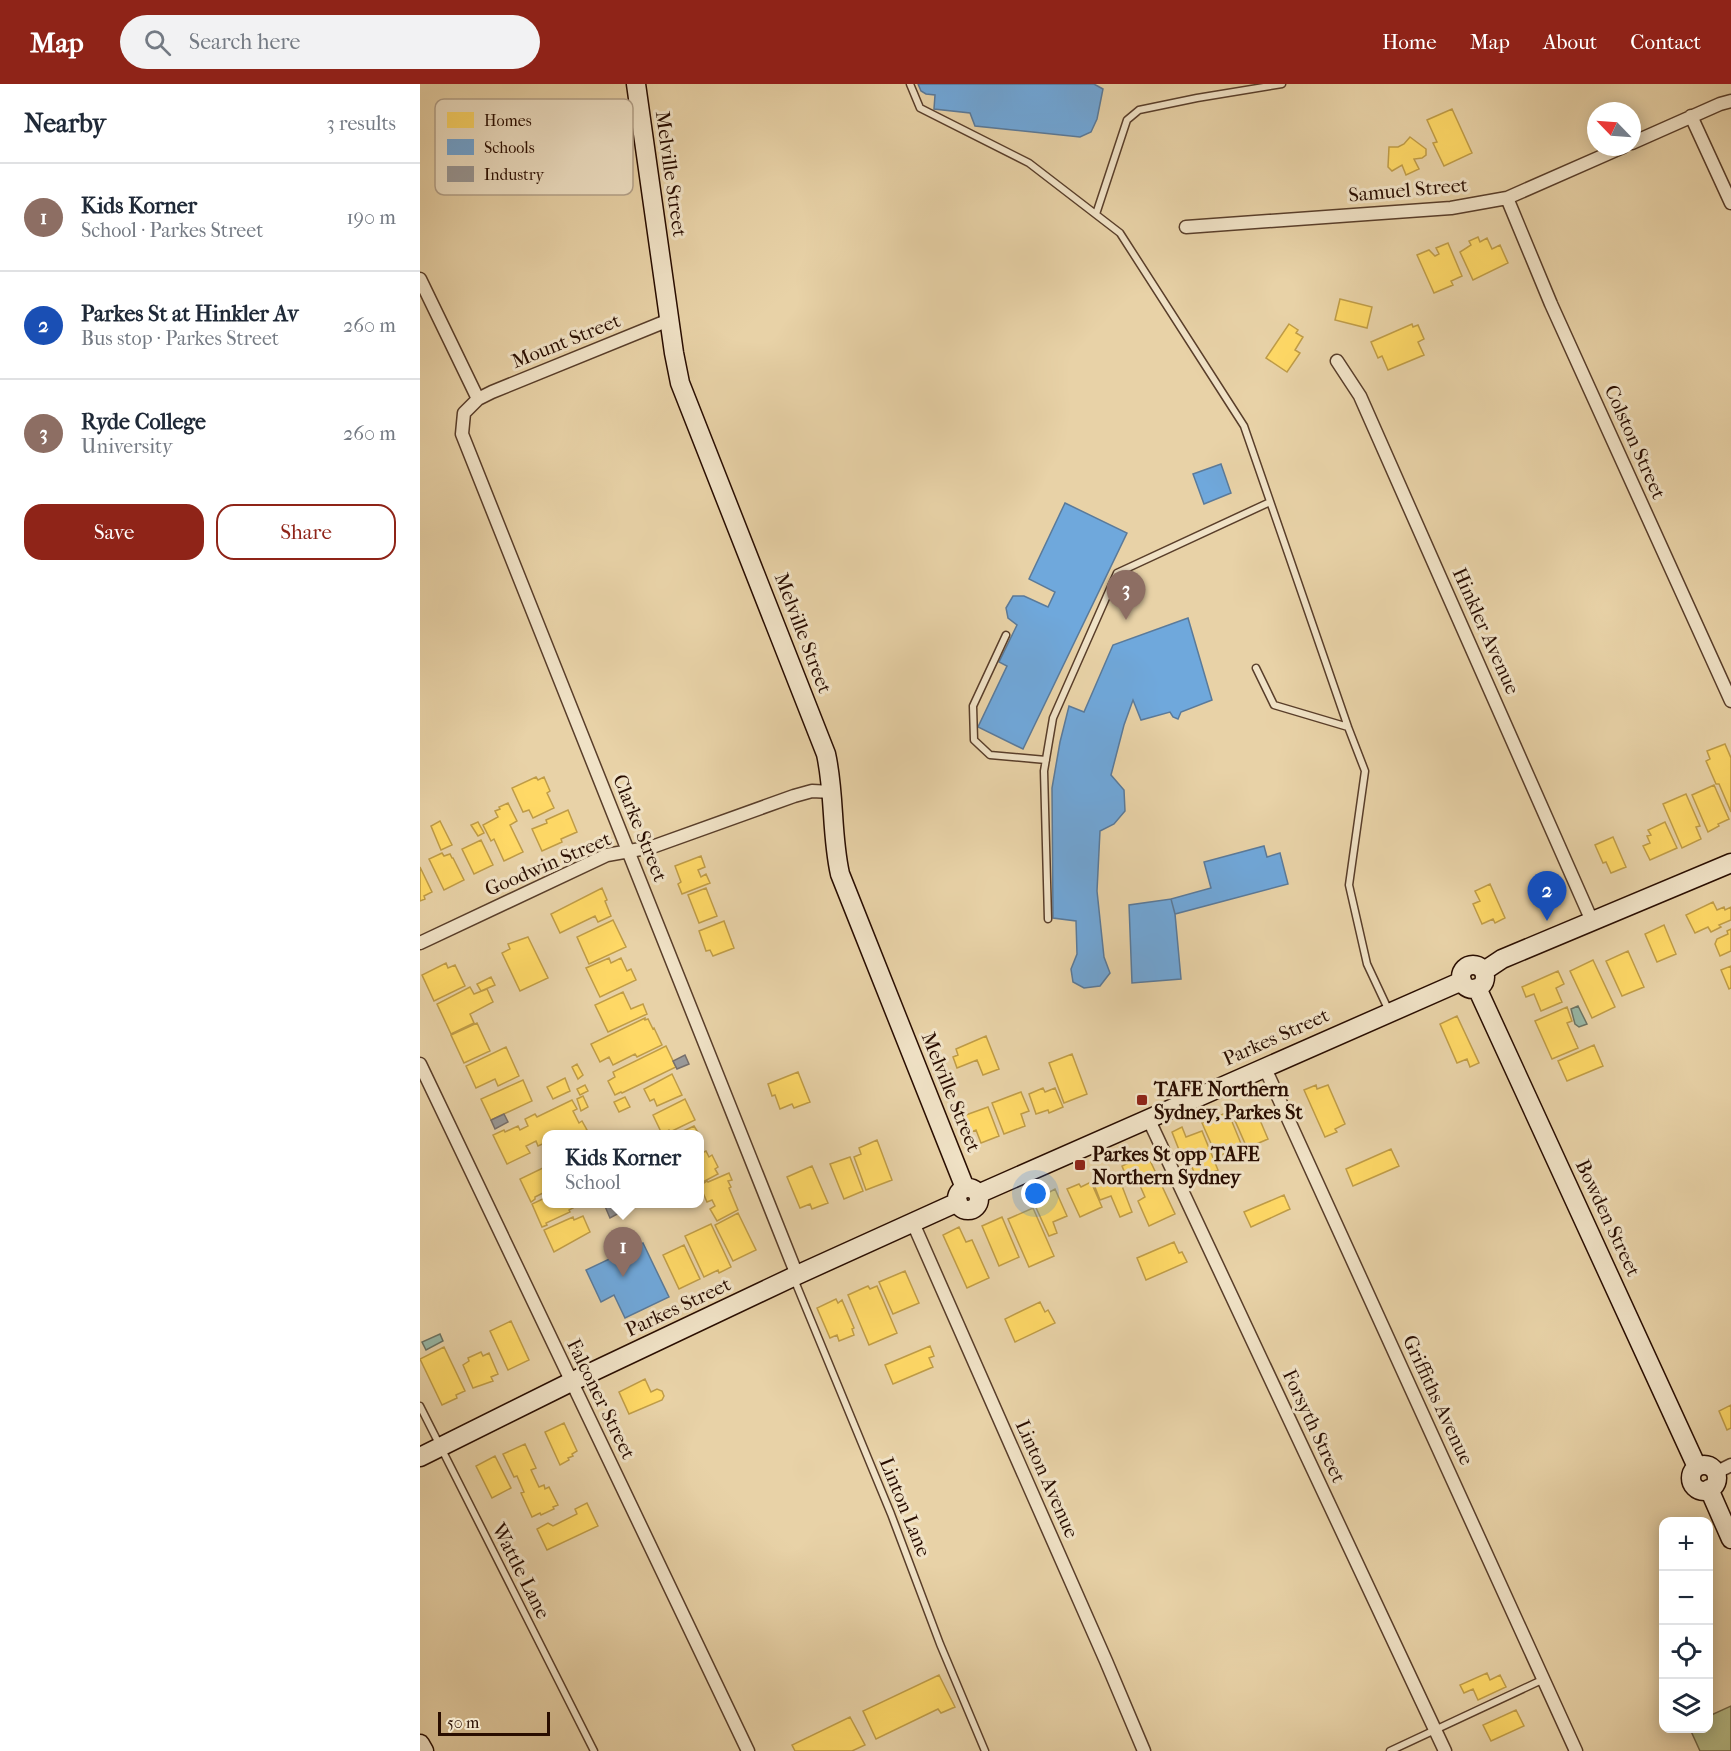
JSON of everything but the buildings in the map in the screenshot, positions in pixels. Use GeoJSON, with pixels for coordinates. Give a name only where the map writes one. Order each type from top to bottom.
{"type":"FeatureCollection","features":[{"type":"Feature","properties":{"kind":"street","name":"Melville Street"},"geometry":{"type":"LineString","coordinates":[[636,84],[680,383],[826,754],[832,792],[833,835],[840,874],[967,1195]]}},
{"type":"Feature","properties":{"kind":"street"},"geometry":{"type":"LineString","coordinates":[[1641,139],[1731,101]]}},
{"type":"Feature","properties":{"kind":"street"},"geometry":{"type":"LineString","coordinates":[[1691,116],[1731,203]]}},
{"type":"Feature","properties":{"kind":"street","name":"Samuel Street"},"geometry":{"type":"LineString","coordinates":[[1186,227],[1451,208],[1506,198],[1602,156]]}},
{"type":"Feature","properties":{"kind":"street","name":"Colston Street"},"geometry":{"type":"LineString","coordinates":[[1506,198],[1551,304],[1731,701]]}},
{"type":"Feature","properties":{"kind":"street"},"geometry":{"type":"LineString","coordinates":[[420,279],[478,399]]}},
{"type":"Feature","properties":{"kind":"street","name":"Mount Street"},"geometry":{"type":"LineString","coordinates":[[478,399],[669,320]]}},
{"type":"Feature","properties":{"kind":"street","name":"Hinkler Avenue"},"geometry":{"type":"LineString","coordinates":[[1337,361],[1360,396],[1592,921]]}},
{"type":"Feature","properties":{"kind":"street","name":"Clarke Street"},"geometry":{"type":"LineString","coordinates":[[478,399],[464,413],[462,434],[795,1276]]}},
{"type":"Feature","properties":{"kind":"street","name":"Goodwin Street"},"geometry":{"type":"LineString","coordinates":[[420,943],[607,855],[652,847],[794,796],[812,791],[832,792]]}},
{"type":"Feature","properties":{"kind":"street"},"geometry":{"type":"LineString","coordinates":[[1592,921],[1731,863]]}},
{"type":"Feature","properties":{"kind":"street","name":"Parkes Street"},"geometry":{"type":"LineString","coordinates":[[420,1457],[571,1382],[913,1223],[967,1195],[1389,1012],[1470,985],[1462,974],[1468,966],[1479,966],[1484,971],[1502,959],[1592,921]]}},
{"type":"Feature","properties":{"kind":"street","name":"Bowden Street"},"geometry":{"type":"LineString","coordinates":[[1470,985],[1697,1467],[1691,1474],[1692,1484],[1699,1490],[1718,1476]]}},
{"type":"Feature","properties":{"kind":"street","name":"Falconer Street"},"geometry":{"type":"LineString","coordinates":[[420,1064],[748,1751]]}},
{"type":"Feature","properties":{"kind":"street","name":"Griffiths Avenue"},"geometry":{"type":"LineString","coordinates":[[1264,1066],[1576,1751]]}},
{"type":"Feature","properties":{"kind":"street","name":"Forsyth Street"},"geometry":{"type":"LineString","coordinates":[[1148,1118],[1445,1751]]}},
{"type":"Feature","properties":{"kind":"street","name":"Linton Avenue"},"geometry":{"type":"LineString","coordinates":[[913,1223],[1144,1751]]}},
{"type":"Feature","properties":{"kind":"street"},"geometry":{"type":"LineString","coordinates":[[1718,1476],[1731,1539]]}},
{"type":"Feature","properties":{"kind":"street"},"geometry":{"type":"LineString","coordinates":[[420,1743],[424,1751]]}},
{"type":"Feature","properties":{"kind":"lane"},"geometry":{"type":"LineString","coordinates":[[910,84],[920,108],[1029,163],[1120,233],[1244,426],[1365,771],[1349,885],[1367,964],[1389,1012]]}},
{"type":"Feature","properties":{"kind":"lane"},"geometry":{"type":"LineString","coordinates":[[1095,214],[1127,120],[1139,110],[1282,84]]}},
{"type":"Feature","properties":{"kind":"lane"},"geometry":{"type":"LineString","coordinates":[[1048,919],[1044,771],[1053,718],[1117,573],[1270,502]]}},
{"type":"Feature","properties":{"kind":"lane"},"geometry":{"type":"LineString","coordinates":[[1006,635],[973,706],[974,740],[990,755],[1046,760]]}},
{"type":"Feature","properties":{"kind":"lane"},"geometry":{"type":"LineString","coordinates":[[1256,668],[1274,705],[1348,727]]}},
{"type":"Feature","properties":{"kind":"lane","name":"Linton Lane"},"geometry":{"type":"LineString","coordinates":[[795,1276],[891,1514],[940,1644],[985,1751]]}},
{"type":"Feature","properties":{"kind":"lane","name":"Wattle Lane"},"geometry":{"type":"LineString","coordinates":[[420,1406],[594,1751]]}},
{"type":"Feature","properties":{"kind":"lane"},"geometry":{"type":"LineString","coordinates":[[1390,1751],[1544,1679]]}},
{"type":"Feature","properties":{"kind":"green space"},"geometry":{"type":"Polygon","coordinates":[[[1731,1706],[1731,1751],[1700,1751],[1692,1733],[1713,1733],[1713,1714],[1731,1706]]]}},
{"type":"Feature","properties":{"kind":"shaded area"},"geometry":{"type":"Polygon","coordinates":[[[1578,1006],[1587,1024],[1579,1027],[1575,1024],[1571,1009],[1578,1006]]]}},
{"type":"Feature","properties":{"kind":"shaded area"},"geometry":{"type":"Polygon","coordinates":[[[440,1334],[443,1341],[426,1350],[422,1342],[440,1334]]]}},
{"type":"Feature","properties":{"kind":"place","name":"Ryde College"},"geometry":{"type":"Point","coordinates":[1126,620]}},
{"type":"Feature","properties":{"kind":"place","name":"Parkes St at Hinkler Av"},"geometry":{"type":"Point","coordinates":[1547,921]}},
{"type":"Feature","properties":{"kind":"place","name":"TAFE Northern Sydney, Parkes St"},"geometry":{"type":"Point","coordinates":[1142,1100]}},
{"type":"Feature","properties":{"kind":"place","name":"Parkes St opp TAFE Northern Sydney"},"geometry":{"type":"Point","coordinates":[1080,1165]}},
{"type":"Feature","properties":{"kind":"place","name":"Kids Korner"},"geometry":{"type":"Point","coordinates":[623,1277]}}]}
